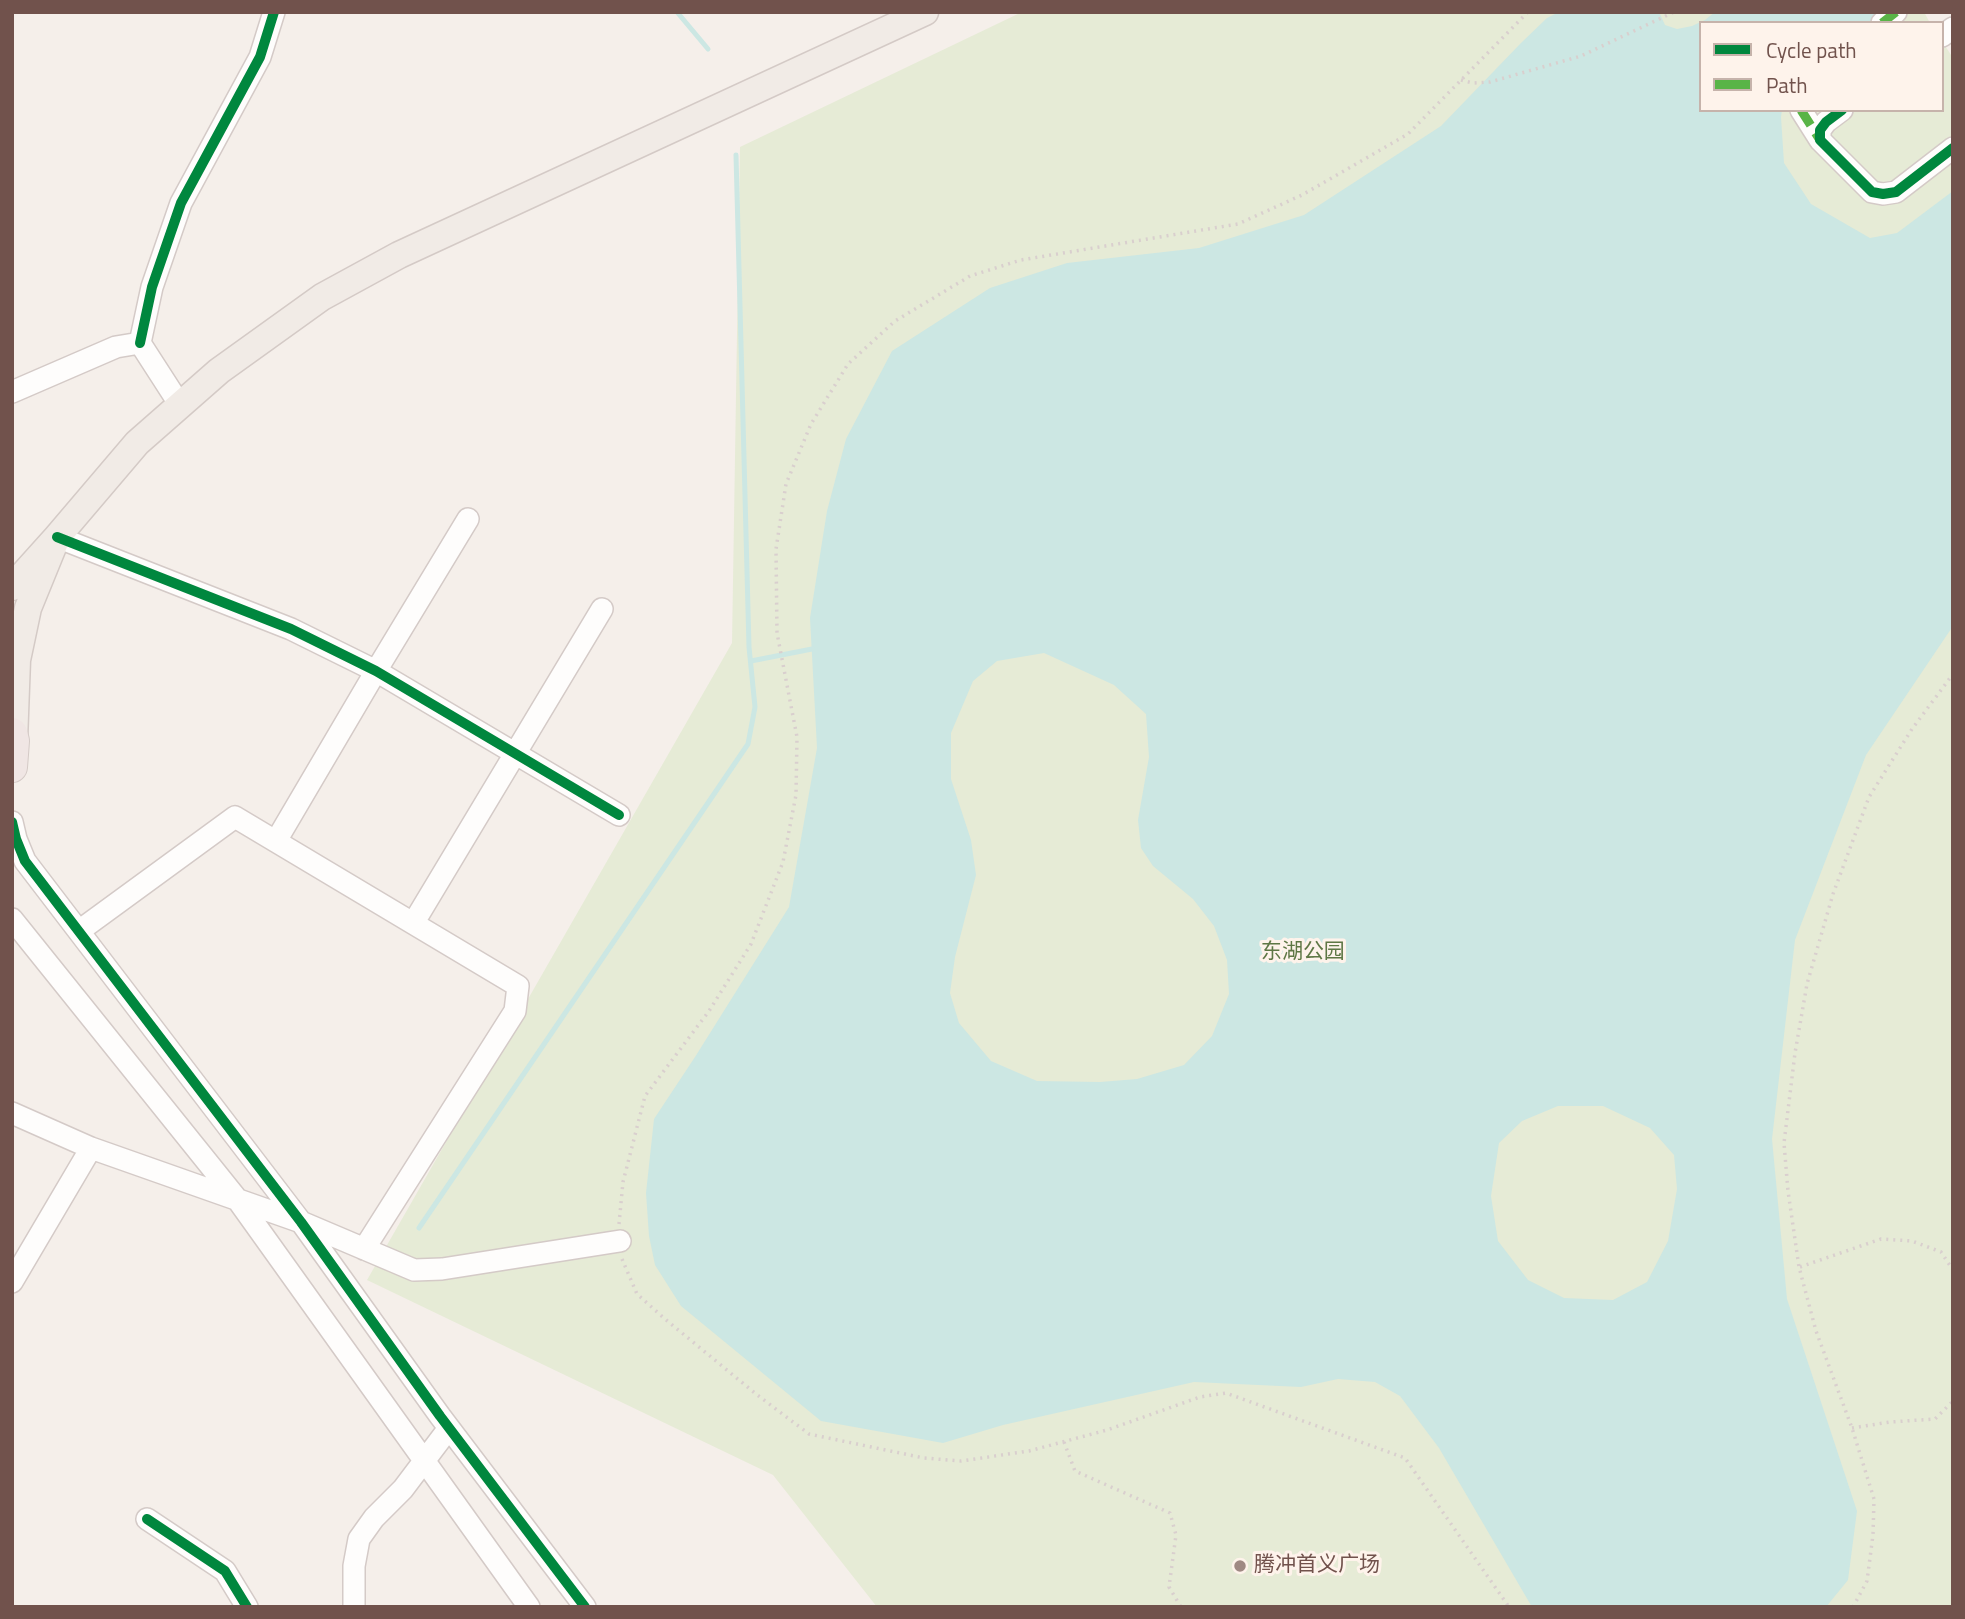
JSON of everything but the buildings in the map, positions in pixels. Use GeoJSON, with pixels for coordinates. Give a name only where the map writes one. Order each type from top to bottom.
{"type":"FeatureCollection","features":[{"type":"Feature","properties":{"kind":"main road"},"geometry":{"type":"LineString","coordinates":[[12,587],[137,443],[219,371],[322,297],[399,256],[925,12]]}},
{"type":"Feature","properties":{"kind":"main road"},"geometry":{"type":"LineString","coordinates":[[13,747],[17,660],[29,608],[57,537]]}},
{"type":"Feature","properties":{"kind":"street"},"geometry":{"type":"LineString","coordinates":[[180,405],[140,344],[152,287],[181,203],[260,57],[274,12]]}},
{"type":"Feature","properties":{"kind":"street"},"geometry":{"type":"LineString","coordinates":[[1802,112],[1820,141],[1872,192],[1896,192],[1953,148]]}},
{"type":"Feature","properties":{"kind":"street"},"geometry":{"type":"LineString","coordinates":[[1820,141],[1820,130],[1839,112]]}},
{"type":"Feature","properties":{"kind":"street"},"geometry":{"type":"LineString","coordinates":[[12,392],[116,347],[140,344]]}},
{"type":"Feature","properties":{"kind":"street"},"geometry":{"type":"LineString","coordinates":[[276,841],[468,519]]}},
{"type":"Feature","properties":{"kind":"street"},"geometry":{"type":"LineString","coordinates":[[57,537],[291,629],[376,670],[619,815]]}},
{"type":"Feature","properties":{"kind":"street"},"geometry":{"type":"LineString","coordinates":[[414,922],[602,609]]}},
{"type":"Feature","properties":{"kind":"street"},"geometry":{"type":"LineString","coordinates":[[79,931],[234,817],[518,986],[515,1011],[364,1249]]}},
{"type":"Feature","properties":{"kind":"street"},"geometry":{"type":"LineString","coordinates":[[12,821],[25,861],[300,1222],[449,1428],[585,1607]]}},
{"type":"Feature","properties":{"kind":"street"},"geometry":{"type":"LineString","coordinates":[[12,919],[237,1199],[529,1607]]}},
{"type":"Feature","properties":{"kind":"street"},"geometry":{"type":"LineString","coordinates":[[12,1113],[91,1148],[300,1222],[414,1270],[442,1269],[620,1241]]}},
{"type":"Feature","properties":{"kind":"street"},"geometry":{"type":"LineString","coordinates":[[12,1282],[91,1148]]}},
{"type":"Feature","properties":{"kind":"street"},"geometry":{"type":"LineString","coordinates":[[355,1607],[354,1566],[359,1539],[374,1518],[403,1489],[449,1428]]}},
{"type":"Feature","properties":{"kind":"street"},"geometry":{"type":"LineString","coordinates":[[147,1519],[225,1571],[247,1607]]}},
{"type":"Feature","properties":{"kind":"path"},"geometry":{"type":"LineString","coordinates":[[1509,1607],[1405,1458],[1226,1393],[1200,1397],[1107,1430],[1064,1442],[1028,1451],[961,1461],[923,1458],[809,1434],[735,1378],[637,1294],[620,1256],[619,1224],[623,1182],[645,1096],[709,1011],[751,944],[783,862],[796,796],[797,737],[777,633],[776,549],[786,484],[811,424],[848,364],[895,321],[970,276],[1021,260],[1238,224],[1302,195],[1408,134],[1528,12]]}},
{"type":"Feature","properties":{"kind":"path"},"geometry":{"type":"LineString","coordinates":[[1461,80],[1473,83],[1490,82],[1581,56],[1674,12]]}},
{"type":"Feature","properties":{"kind":"path"},"geometry":{"type":"LineString","coordinates":[[1853,1607],[1867,1581],[1874,1499],[1816,1331],[1799,1267],[1784,1143],[1807,984],[1833,894],[1869,797],[1912,729],[1953,674]]}},
{"type":"Feature","properties":{"kind":"path"},"geometry":{"type":"LineString","coordinates":[[1799,1267],[1881,1239],[1912,1241],[1941,1252],[1953,1270]]}},
{"type":"Feature","properties":{"kind":"path"},"geometry":{"type":"LineString","coordinates":[[1852,1429],[1890,1422],[1935,1419],[1953,1401]]}},
{"type":"Feature","properties":{"kind":"path"},"geometry":{"type":"LineString","coordinates":[[1064,1442],[1074,1471],[1170,1513],[1176,1535],[1169,1587],[1181,1607]]}},
{"type":"Feature","properties":{"kind":"green space","name":"东湖公园"},"geometry":{"type":"Polygon","coordinates":[[[1022,12],[1924,12],[1929,21],[1699,21],[1699,112],[1944,112],[1944,44],[1953,58],[1953,1607],[877,1607],[773,1475],[367,1280],[732,643],[740,147],[1022,12]]]}},
{"type":"Feature","properties":{"kind":"water","name":"东湖公园"},"geometry":{"type":"Polygon","coordinates":[[[1559,12],[1659,12],[1665,25],[1677,29],[1699,23],[1699,112],[1782,112],[1784,163],[1811,204],[1870,238],[1897,233],[1953,191],[1953,626],[1866,755],[1795,940],[1772,1139],[1787,1299],[1857,1511],[1848,1580],[1826,1607],[1532,1607],[1439,1448],[1400,1396],[1375,1382],[1338,1379],[1301,1387],[1194,1382],[1003,1425],[943,1443],[821,1421],[681,1306],[655,1265],[649,1236],[646,1193],[654,1119],[789,907],[817,748],[810,618],[827,511],[846,439],[892,351],[990,288],[1067,263],[1199,248],[1304,215],[1441,126],[1547,18],[1559,12]],[[1044,653],[997,661],[973,681],[951,733],[951,779],[971,840],[976,875],[955,957],[950,993],[959,1023],[991,1061],[1037,1081],[1100,1082],[1137,1079],[1184,1065],[1212,1036],[1229,994],[1227,960],[1214,926],[1193,899],[1153,866],[1141,848],[1138,820],[1149,757],[1146,714],[1114,685],[1044,653]],[[1558,1106],[1522,1121],[1499,1143],[1491,1196],[1498,1241],[1528,1280],[1564,1298],[1613,1300],[1647,1282],[1668,1241],[1677,1189],[1674,1155],[1650,1128],[1603,1106],[1558,1106]]]}},
{"type":"Feature","properties":{"kind":"water","name":"东湖公园"},"geometry":{"type":"Polygon","coordinates":[[[1715,12],[1883,12],[1876,21],[1703,21],[1715,12]]]}},
{"type":"Feature","properties":{"kind":"waterway"},"geometry":{"type":"LineString","coordinates":[[677,12],[708,49]]}},
{"type":"Feature","properties":{"kind":"waterway"},"geometry":{"type":"LineString","coordinates":[[419,1228],[748,744],[755,707],[749,647],[736,155]]}},
{"type":"Feature","properties":{"kind":"waterway"},"geometry":{"type":"LineString","coordinates":[[751,661],[812,649]]}},
{"type":"Feature","properties":{"kind":"marked path"},"geometry":{"type":"LineString","coordinates":[[1885,21],[1896,12]]}},
{"type":"Feature","properties":{"kind":"marked path"},"geometry":{"type":"LineString","coordinates":[[1802,112],[1820,140]]}},
{"type":"Feature","properties":{"kind":"cycle path"},"geometry":{"type":"LineString","coordinates":[[140,343],[152,287],[181,203],[260,57],[274,12]]}},
{"type":"Feature","properties":{"kind":"cycle path"},"geometry":{"type":"LineString","coordinates":[[1839,112],[1820,130],[1820,140],[1872,192],[1896,192],[1953,148]]}},
{"type":"Feature","properties":{"kind":"cycle path"},"geometry":{"type":"LineString","coordinates":[[57,537],[291,629],[376,671],[619,815]]}},
{"type":"Feature","properties":{"kind":"cycle path"},"geometry":{"type":"LineString","coordinates":[[12,822],[25,861],[301,1222],[440,1416],[585,1607]]}},
{"type":"Feature","properties":{"kind":"cycle path"},"geometry":{"type":"LineString","coordinates":[[147,1519],[225,1571],[247,1607]]}},
{"type":"Feature","properties":{"kind":"place","name":"腾冲首义广场"},"geometry":{"type":"Point","coordinates":[1240,1566]}}]}
